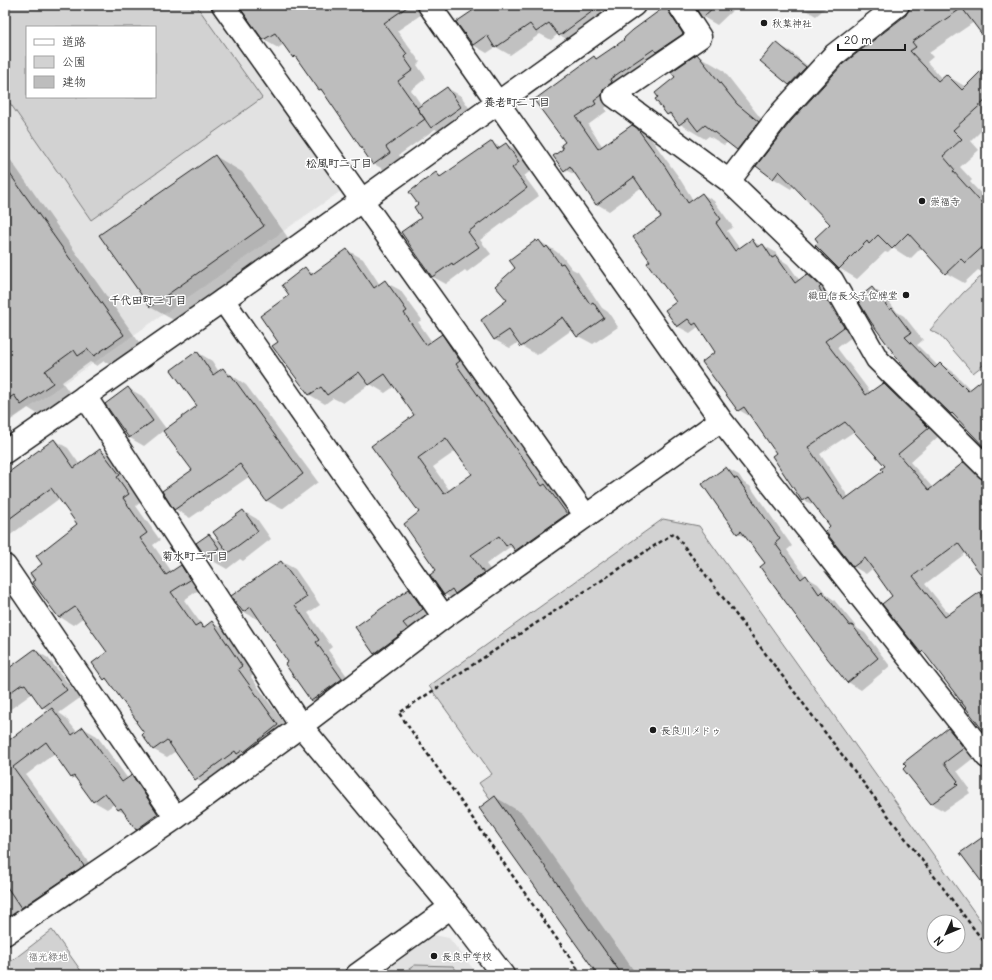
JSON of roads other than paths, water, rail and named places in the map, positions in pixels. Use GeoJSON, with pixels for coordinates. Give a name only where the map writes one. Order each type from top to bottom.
{"type":"FeatureCollection","features":[{"type":"Feature","properties":{"kind":"street"},"geometry":{"type":"LineString","coordinates":[[223,5],[586,516]]}},
{"type":"Feature","properties":{"kind":"street"},"geometry":{"type":"LineString","coordinates":[[429,5],[721,420],[987,757]]}},
{"type":"Feature","properties":{"kind":"street"},"geometry":{"type":"LineString","coordinates":[[5,452],[223,300],[634,5]]}},
{"type":"Feature","properties":{"kind":"street"},"geometry":{"type":"LineString","coordinates":[[679,5],[700,37],[614,96],[729,180],[832,280],[877,359],[987,468]]}},
{"type":"Feature","properties":{"kind":"street"},"geometry":{"type":"LineString","coordinates":[[729,180],[781,113],[834,55],[898,5]]}},
{"type":"Feature","properties":{"kind":"street"},"geometry":{"type":"LineString","coordinates":[[223,300],[444,617]]}},
{"type":"Feature","properties":{"kind":"street"},"geometry":{"type":"LineString","coordinates":[[85,396],[301,726],[451,907],[503,975]]}},
{"type":"Feature","properties":{"kind":"street"},"geometry":{"type":"LineString","coordinates":[[8,924],[176,818],[301,726],[444,617],[721,420]]}},
{"type":"Feature","properties":{"kind":"street"},"geometry":{"type":"LineString","coordinates":[[5,566],[176,818]]}},
{"type":"Feature","properties":{"kind":"street"},"geometry":{"type":"LineString","coordinates":[[357,975],[451,907]]}},
{"type":"Feature","properties":{"kind":"place","name":"秋葉神社"},"geometry":{"type":"Point","coordinates":[764,23]}},
{"type":"Feature","properties":{"kind":"place","name":"崇福寺"},"geometry":{"type":"Point","coordinates":[922,201]}},
{"type":"Feature","properties":{"kind":"place","name":"織田信長父子位牌堂"},"geometry":{"type":"Point","coordinates":[906,295]}},
{"type":"Feature","properties":{"kind":"place","name":"長良川メドゥ"},"geometry":{"type":"Point","coordinates":[653,730]}},
{"type":"Feature","properties":{"kind":"place","name":"長良中学校"},"geometry":{"type":"Point","coordinates":[434,956]}},
{"type":"Feature","properties":{"kind":"district","name":"養老町二丁目"},"geometry":{"type":"Point","coordinates":[517,102]}},
{"type":"Feature","properties":{"kind":"district","name":"松風町二丁目"},"geometry":{"type":"Point","coordinates":[339,163]}},
{"type":"Feature","properties":{"kind":"district","name":"千代田町二丁目"},"geometry":{"type":"Point","coordinates":[148,300]}},
{"type":"Feature","properties":{"kind":"district","name":"菊水町二丁目"},"geometry":{"type":"Point","coordinates":[195,556]}},
{"type":"Feature","properties":{"kind":"park label","name":"福光緑地"},"geometry":{"type":"Point","coordinates":[48,956]}}]}
